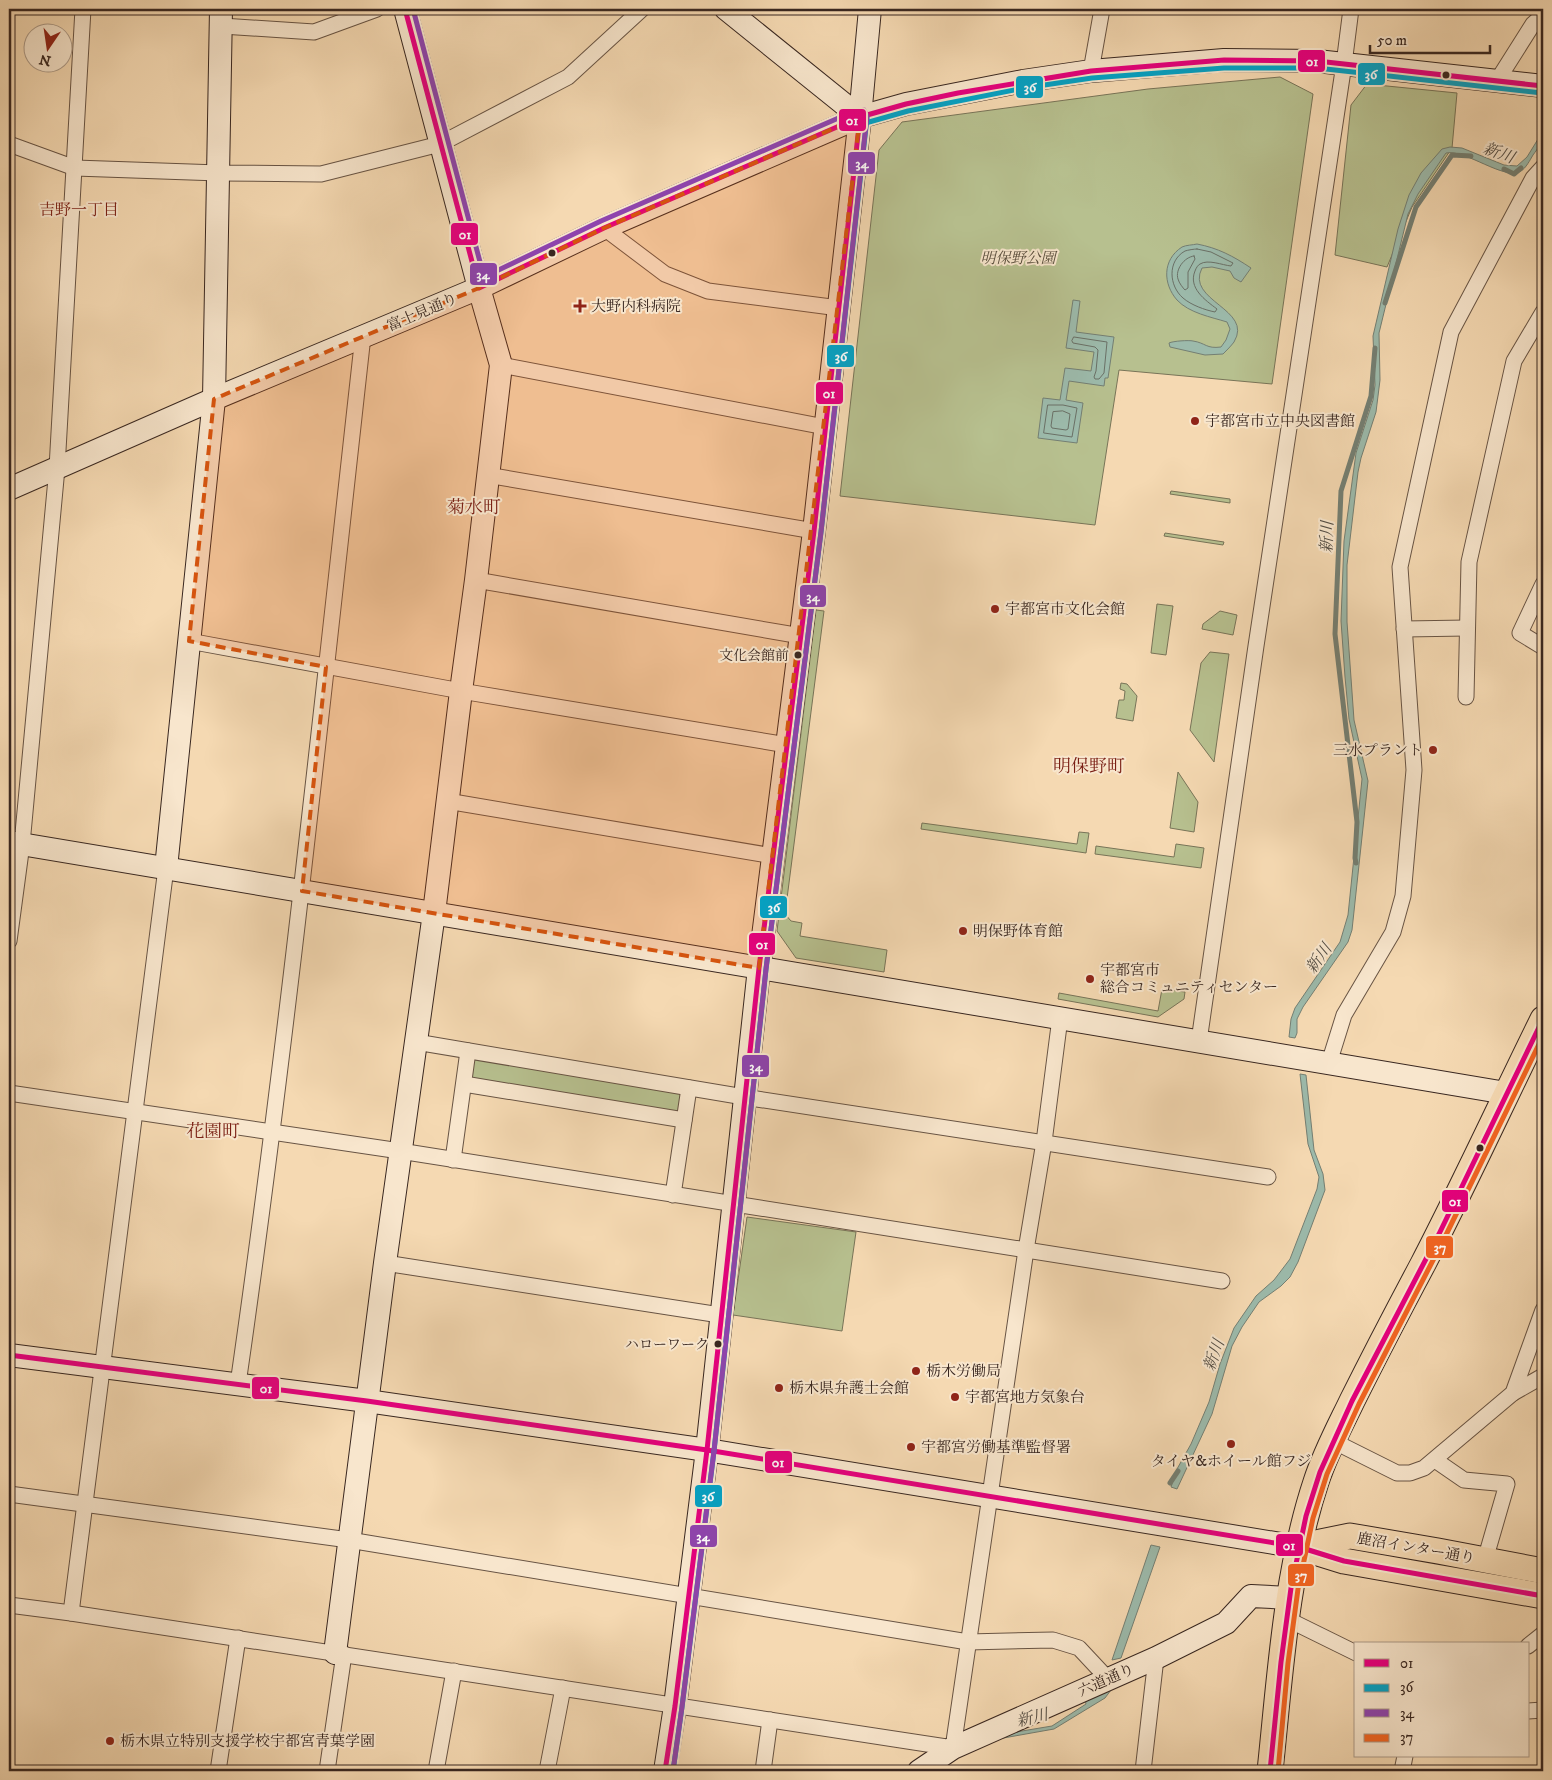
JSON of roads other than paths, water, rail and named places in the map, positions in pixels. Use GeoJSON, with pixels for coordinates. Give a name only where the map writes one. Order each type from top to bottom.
{"type":"FeatureCollection","features":[{"type":"Feature","properties":{"kind":"main road"},"geometry":{"type":"LineString","coordinates":[[1270,1771],[1289,1609],[1299,1546],[1316,1482],[1333,1441],[1436,1239],[1543,1019]]}},
{"type":"Feature","properties":{"kind":"main road","name":"鹿沼インター通り"},"geometry":{"type":"LineString","coordinates":[[1299,1546],[1350,1536],[1543,1571]]}},
{"type":"Feature","properties":{"kind":"main road","name":"鹿沼インター通り"},"geometry":{"type":"LineString","coordinates":[[1299,1546],[1344,1561],[1543,1596]]}},
{"type":"Feature","properties":{"kind":"street"},"geometry":{"type":"LineString","coordinates":[[9,941],[15,843],[57,468],[83,9]]}},
{"type":"Feature","properties":{"kind":"street"},"geometry":{"type":"LineString","coordinates":[[71,1613],[166,868],[214,399],[222,18],[314,32],[377,9]]}},
{"type":"Feature","properties":{"kind":"street"},"geometry":{"type":"LineString","coordinates":[[327,1771],[349,1540],[384,1263],[434,913],[501,365],[405,9]]}},
{"type":"Feature","properties":{"kind":"street"},"geometry":{"type":"LineString","coordinates":[[9,144],[75,168],[321,174],[440,144],[568,77],[642,9]]}},
{"type":"Feature","properties":{"kind":"street"},"geometry":{"type":"LineString","coordinates":[[726,9],[860,117]]}},
{"type":"Feature","properties":{"kind":"street"},"geometry":{"type":"LineString","coordinates":[[665,1771],[707,1450],[720,1315],[759,968],[814,531],[860,117],[870,9]]}},
{"type":"Feature","properties":{"kind":"street"},"geometry":{"type":"LineString","coordinates":[[1091,71],[1102,9]]}},
{"type":"Feature","properties":{"kind":"street"},"geometry":{"type":"LineString","coordinates":[[1199,1041],[1351,9]]}},
{"type":"Feature","properties":{"kind":"street"},"geometry":{"type":"LineString","coordinates":[[1497,81],[1533,24],[1543,15]]}},
{"type":"Feature","properties":{"kind":"street","name":"富士見通り"},"geometry":{"type":"LineString","coordinates":[[9,489],[214,399],[479,288],[604,228],[860,117],[906,104],[958,93],[1091,71],[1224,60],[1277,59],[1344,64],[1543,86]]}},
{"type":"Feature","properties":{"kind":"street"},"geometry":{"type":"LineString","coordinates":[[1329,1063],[1344,1015],[1393,932],[1403,896],[1414,770],[1400,566],[1451,332],[1538,181],[1543,167]]}},
{"type":"Feature","properties":{"kind":"street"},"geometry":{"type":"LineString","coordinates":[[604,228],[665,274],[708,291],[839,308]]}},
{"type":"Feature","properties":{"kind":"street"},"geometry":{"type":"LineString","coordinates":[[1466,697],[1468,562],[1514,361],[1543,312]]}},
{"type":"Feature","properties":{"kind":"street"},"geometry":{"type":"LineString","coordinates":[[238,1384],[302,891],[363,336]]}},
{"type":"Feature","properties":{"kind":"street"},"geometry":{"type":"LineString","coordinates":[[501,365],[825,427]]}},
{"type":"Feature","properties":{"kind":"street"},"geometry":{"type":"LineString","coordinates":[[488,475],[814,531]]}},
{"type":"Feature","properties":{"kind":"street"},"geometry":{"type":"LineString","coordinates":[[476,580],[801,636]]}},
{"type":"Feature","properties":{"kind":"street"},"geometry":{"type":"LineString","coordinates":[[1543,584],[1520,633],[1543,647]]}},
{"type":"Feature","properties":{"kind":"street"},"geometry":{"type":"LineString","coordinates":[[1404,629],[1467,628]]}},
{"type":"Feature","properties":{"kind":"street"},"geometry":{"type":"LineString","coordinates":[[189,641],[461,691],[787,745]]}},
{"type":"Feature","properties":{"kind":"street"},"geometry":{"type":"LineString","coordinates":[[447,801],[773,856]]}},
{"type":"Feature","properties":{"kind":"street"},"geometry":{"type":"LineString","coordinates":[[15,843],[1506,1093]]}},
{"type":"Feature","properties":{"kind":"street"},"geometry":{"type":"LineString","coordinates":[[9,1605],[238,1638],[953,1748],[989,1495],[1044,1142],[1060,1018]]}},
{"type":"Feature","properties":{"kind":"street"},"geometry":{"type":"LineString","coordinates":[[416,1042],[744,1098],[1268,1176]]}},
{"type":"Feature","properties":{"kind":"street"},"geometry":{"type":"LineString","coordinates":[[453,1160],[468,1051]]}},
{"type":"Feature","properties":{"kind":"street"},"geometry":{"type":"LineString","coordinates":[[464,1084],[684,1120]]}},
{"type":"Feature","properties":{"kind":"street"},"geometry":{"type":"LineString","coordinates":[[673,1195],[689,1088]]}},
{"type":"Feature","properties":{"kind":"street"},"geometry":{"type":"LineString","coordinates":[[9,1093],[400,1151],[1222,1281]]}},
{"type":"Feature","properties":{"kind":"street"},"geometry":{"type":"LineString","coordinates":[[384,1263],[720,1315]]}},
{"type":"Feature","properties":{"kind":"street"},"geometry":{"type":"LineString","coordinates":[[1513,1392],[1543,1310]]}},
{"type":"Feature","properties":{"kind":"street"},"geometry":{"type":"LineString","coordinates":[[9,1354],[367,1401],[707,1450],[1299,1546]]}},
{"type":"Feature","properties":{"kind":"street"},"geometry":{"type":"LineString","coordinates":[[1333,1441],[1397,1473],[1410,1473],[1424,1468],[1435,1460],[1460,1436],[1513,1392],[1543,1376]]}},
{"type":"Feature","properties":{"kind":"street"},"geometry":{"type":"LineString","coordinates":[[1435,1460],[1464,1480],[1507,1484],[1485,1560]]}},
{"type":"Feature","properties":{"kind":"street"},"geometry":{"type":"LineString","coordinates":[[9,1494],[349,1540],[968,1642],[1053,1640],[1079,1648],[1114,1677]]}},
{"type":"Feature","properties":{"kind":"street","name":"六道通り"},"geometry":{"type":"LineString","coordinates":[[919,1771],[953,1748],[1156,1658],[1226,1623],[1251,1596],[1289,1609]]}},
{"type":"Feature","properties":{"kind":"street"},"geometry":{"type":"LineString","coordinates":[[1289,1609],[1354,1652]]}},
{"type":"Feature","properties":{"kind":"street"},"geometry":{"type":"LineString","coordinates":[[1530,1644],[1543,1634]]}},
{"type":"Feature","properties":{"kind":"street"},"geometry":{"type":"LineString","coordinates":[[218,1771],[238,1638]]}},
{"type":"Feature","properties":{"kind":"street"},"geometry":{"type":"LineString","coordinates":[[1143,1771],[1156,1658]]}},
{"type":"Feature","properties":{"kind":"street"},"geometry":{"type":"LineString","coordinates":[[436,1771],[454,1671]]}},
{"type":"Feature","properties":{"kind":"street"},"geometry":{"type":"LineString","coordinates":[[547,1771],[563,1688]]}},
{"type":"Feature","properties":{"kind":"street"},"geometry":{"type":"LineString","coordinates":[[1530,1711],[1543,1710]]}},
{"type":"Feature","properties":{"kind":"street"},"geometry":{"type":"LineString","coordinates":[[763,1771],[770,1720]]}},
{"type":"Feature","properties":{"kind":"street"},"geometry":{"type":"LineString","coordinates":[[1402,1771],[1405,1758]]}},
{"type":"Feature","properties":{"kind":"water"},"geometry":{"type":"Polygon","coordinates":[[[1543,131],[1540,144],[1528,164],[1521,171],[1514,173],[1495,169],[1454,153],[1446,153],[1418,194],[1408,214],[1379,333],[1380,380],[1376,412],[1358,472],[1347,565],[1347,622],[1354,720],[1368,781],[1352,930],[1348,942],[1303,1007],[1297,1019],[1295,1038],[1289,1037],[1291,1019],[1295,1008],[1340,942],[1348,915],[1362,779],[1349,719],[1345,677],[1341,621],[1344,541],[1356,453],[1373,400],[1375,385],[1373,336],[1398,229],[1409,195],[1421,173],[1442,149],[1450,147],[1462,148],[1504,165],[1517,166],[1527,157],[1543,131]]]}},
{"type":"Feature","properties":{"kind":"water"},"geometry":{"type":"Polygon","coordinates":[[[1197,244],[1225,253],[1251,268],[1241,282],[1234,278],[1230,271],[1212,267],[1202,268],[1199,279],[1203,289],[1235,321],[1238,331],[1234,342],[1223,354],[1205,355],[1170,347],[1169,343],[1191,341],[1209,347],[1221,347],[1230,329],[1227,322],[1200,314],[1182,304],[1172,294],[1169,287],[1167,280],[1168,265],[1175,252],[1182,247],[1197,244]]]}},
{"type":"Feature","properties":{"kind":"water"},"geometry":{"type":"Polygon","coordinates":[[[1073,300],[1080,301],[1076,332],[1114,337],[1108,378],[1105,378],[1104,386],[1069,381],[1066,400],[1083,403],[1077,443],[1038,438],[1043,398],[1060,400],[1065,368],[1091,371],[1094,352],[1066,348],[1073,300]]]}},
{"type":"Feature","properties":{"kind":"water"},"geometry":{"type":"Polygon","coordinates":[[[1300,1074],[1306,1075],[1314,1150],[1323,1174],[1325,1190],[1298,1262],[1290,1277],[1259,1302],[1232,1346],[1212,1414],[1177,1489],[1171,1487],[1177,1469],[1191,1444],[1209,1402],[1220,1364],[1234,1328],[1256,1296],[1274,1280],[1290,1259],[1317,1189],[1319,1177],[1308,1144],[1300,1074]]]}},
{"type":"Feature","properties":{"kind":"water"},"geometry":{"type":"Polygon","coordinates":[[[1151,1545],[1160,1547],[1121,1658],[1112,1660],[1151,1545]]]}},
{"type":"Feature","properties":{"kind":"water"},"geometry":{"type":"Polygon","coordinates":[[[1117,1682],[1105,1698],[1054,1729],[981,1742],[980,1738],[1052,1726],[1086,1704],[1085,1699],[1117,1682]]]}},
{"type":"Feature","properties":{"kind":"waterway","name":"新川"},"geometry":{"type":"LineString","coordinates":[[1385,303],[1416,207],[1452,155],[1471,156]]}},
{"type":"Feature","properties":{"kind":"waterway","name":"新川"},"geometry":{"type":"LineString","coordinates":[[1504,169],[1514,174],[1521,168]]}},
{"type":"Feature","properties":{"kind":"waterway","name":"新川"},"geometry":{"type":"LineString","coordinates":[[1356,863],[1357,822],[1335,634],[1341,491],[1371,396],[1375,348]]}},
{"type":"Feature","properties":{"kind":"waterway","name":"新川"},"geometry":{"type":"LineString","coordinates":[[1170,1483],[1178,1471]]}},
{"type":"Feature","properties":{"kind":"place","name":"大野内科病院"},"geometry":{"type":"Point","coordinates":[580,306]}},
{"type":"Feature","properties":{"kind":"place","name":"宇都宮市立中央図書館"},"geometry":{"type":"Point","coordinates":[1195,421]}},
{"type":"Feature","properties":{"kind":"place","name":"宇都宮市文化会館"},"geometry":{"type":"Point","coordinates":[995,609]}},
{"type":"Feature","properties":{"kind":"place","name":"文化会館前"},"geometry":{"type":"Point","coordinates":[798,655]}},
{"type":"Feature","properties":{"kind":"place","name":"三水プラント"},"geometry":{"type":"Point","coordinates":[1433,750]}},
{"type":"Feature","properties":{"kind":"place","name":"明保野体育館"},"geometry":{"type":"Point","coordinates":[963,931]}},
{"type":"Feature","properties":{"kind":"place","name":"宇都宮市 総合コミュニティセンター"},"geometry":{"type":"Point","coordinates":[1090,979]}},
{"type":"Feature","properties":{"kind":"place","name":"ハローワーク"},"geometry":{"type":"Point","coordinates":[718,1344]}},
{"type":"Feature","properties":{"kind":"place","name":"栃木労働局"},"geometry":{"type":"Point","coordinates":[916,1371]}},
{"type":"Feature","properties":{"kind":"place","name":"栃木県弁護士会館"},"geometry":{"type":"Point","coordinates":[779,1388]}},
{"type":"Feature","properties":{"kind":"place","name":"宇都宮地方気象台"},"geometry":{"type":"Point","coordinates":[955,1397]}},
{"type":"Feature","properties":{"kind":"place","name":"タイヤ&ホイール館フジ"},"geometry":{"type":"Point","coordinates":[1231,1444]}},
{"type":"Feature","properties":{"kind":"place","name":"宇都宮労働基準監督署"},"geometry":{"type":"Point","coordinates":[911,1447]}},
{"type":"Feature","properties":{"kind":"place","name":"栃木県立特別支援学校宇都宮青葉学園"},"geometry":{"type":"Point","coordinates":[110,1741]}},
{"type":"Feature","properties":{"kind":"district","name":"吉野一丁目"},"geometry":{"type":"Point","coordinates":[79,209]}},
{"type":"Feature","properties":{"kind":"district","name":"菊水町"},"geometry":{"type":"Point","coordinates":[474,507]}},
{"type":"Feature","properties":{"kind":"district","name":"明保野町"},"geometry":{"type":"Point","coordinates":[1089,766]}},
{"type":"Feature","properties":{"kind":"district","name":"花園町"},"geometry":{"type":"Point","coordinates":[213,1131]}},
{"type":"Feature","properties":{"kind":"park label","name":"明保野公園"},"geometry":{"type":"Point","coordinates":[1018,258]}}]}
